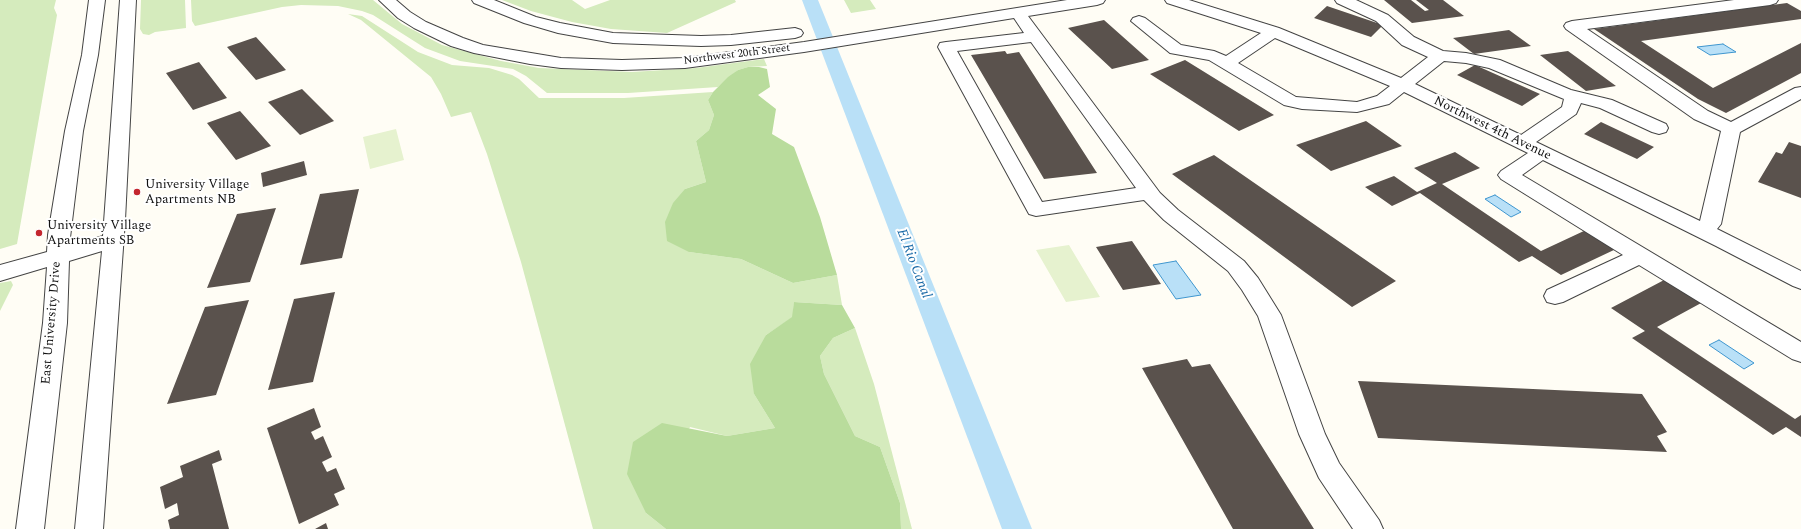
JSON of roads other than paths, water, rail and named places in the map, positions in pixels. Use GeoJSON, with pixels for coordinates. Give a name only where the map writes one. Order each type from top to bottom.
{"type":"FeatureCollection","features":[{"type":"Feature","properties":{"kind":"street","name":"East University Drive"},"geometry":{"type":"LineString","coordinates":[[30,529],[55,323],[58,256],[67,173],[90,55],[97,0]]}},
{"type":"Feature","properties":{"kind":"street"},"geometry":{"type":"LineString","coordinates":[[89,529],[112,241],[115,220],[122,72],[128,0]]}},
{"type":"Feature","properties":{"kind":"street"},"geometry":{"type":"LineString","coordinates":[[391,4],[414,0]]}},
{"type":"Feature","properties":{"kind":"street","name":"Northwest 20th Street"},"geometry":{"type":"LineString","coordinates":[[480,0],[530,20],[558,28],[613,38],[702,41],[803,39]]}},
{"type":"Feature","properties":{"kind":"street","name":"Northwest 20th Street"},"geometry":{"type":"LineString","coordinates":[[391,4],[420,25],[458,42],[505,54],[561,63],[622,65],[685,63],[803,39],[1013,6],[1097,0]]}},
{"type":"Feature","properties":{"kind":"street","name":"Northwest 4th Avenue"},"geometry":{"type":"LineString","coordinates":[[1173,0],[1273,32],[1402,85],[1702,231],[1801,281]]}},
{"type":"Feature","properties":{"kind":"street"},"geometry":{"type":"LineString","coordinates":[[1205,0],[1220,14]]}},
{"type":"Feature","properties":{"kind":"street"},"geometry":{"type":"LineString","coordinates":[[1342,0],[1382,18],[1408,41],[1440,56],[1466,58],[1494,64],[1574,97],[1606,104],[1659,128]]}},
{"type":"Feature","properties":{"kind":"street"},"geometry":{"type":"LineString","coordinates":[[1731,129],[1701,115],[1572,26],[1770,0]]}},
{"type":"Feature","properties":{"kind":"street"},"geometry":{"type":"LineString","coordinates":[[1013,6],[1149,193],[1171,215],[1236,266],[1250,284],[1270,315],[1312,434],[1329,470],[1369,529]]}},
{"type":"Feature","properties":{"kind":"street"},"geometry":{"type":"LineString","coordinates":[[1139,21],[1176,50],[1214,56],[1290,101],[1302,104],[1357,107],[1384,100],[1440,56]]}},
{"type":"Feature","properties":{"kind":"street"},"geometry":{"type":"LineString","coordinates":[[1227,63],[1265,39],[1273,32]]}},
{"type":"Feature","properties":{"kind":"street"},"geometry":{"type":"LineString","coordinates":[[1035,37],[946,47],[1036,209],[1149,193]]}},
{"type":"Feature","properties":{"kind":"street"},"geometry":{"type":"LineString","coordinates":[[1702,231],[1710,224],[1731,129],[1801,92]]}},
{"type":"Feature","properties":{"kind":"street"},"geometry":{"type":"LineString","coordinates":[[1521,143],[1570,110],[1574,97]]}},
{"type":"Feature","properties":{"kind":"street"},"geometry":{"type":"LineString","coordinates":[[1541,152],[1525,165],[1508,175],[1801,353]]}},
{"type":"Feature","properties":{"kind":"street"},"geometry":{"type":"LineString","coordinates":[[0,273],[112,241]]}},
{"type":"Feature","properties":{"kind":"street"},"geometry":{"type":"LineString","coordinates":[[1555,296],[1641,255]]}},
{"type":"Feature","properties":{"kind":"water"},"geometry":{"type":"Polygon","coordinates":[[[1723,44],[1736,52],[1710,55],[1697,47],[1723,44]]]}},
{"type":"Feature","properties":{"kind":"water"},"geometry":{"type":"Polygon","coordinates":[[[1495,195],[1521,212],[1511,217],[1485,199],[1495,195]]]}},
{"type":"Feature","properties":{"kind":"water"},"geometry":{"type":"Polygon","coordinates":[[[1176,261],[1201,295],[1176,299],[1153,265],[1176,261]]]}},
{"type":"Feature","properties":{"kind":"water"},"geometry":{"type":"Polygon","coordinates":[[[1719,340],[1754,363],[1744,369],[1709,345],[1719,340]]]}},
{"type":"Feature","properties":{"kind":"waterway","name":"El Rio Canal"},"geometry":{"type":"LineString","coordinates":[[810,0],[1017,529]]}},
{"type":"Feature","properties":{"kind":"place","name":"University Village Apartments NB"},"geometry":{"type":"Point","coordinates":[137,192]}},
{"type":"Feature","properties":{"kind":"place","name":"University Village Apartments SB"},"geometry":{"type":"Point","coordinates":[39,233]}}]}
